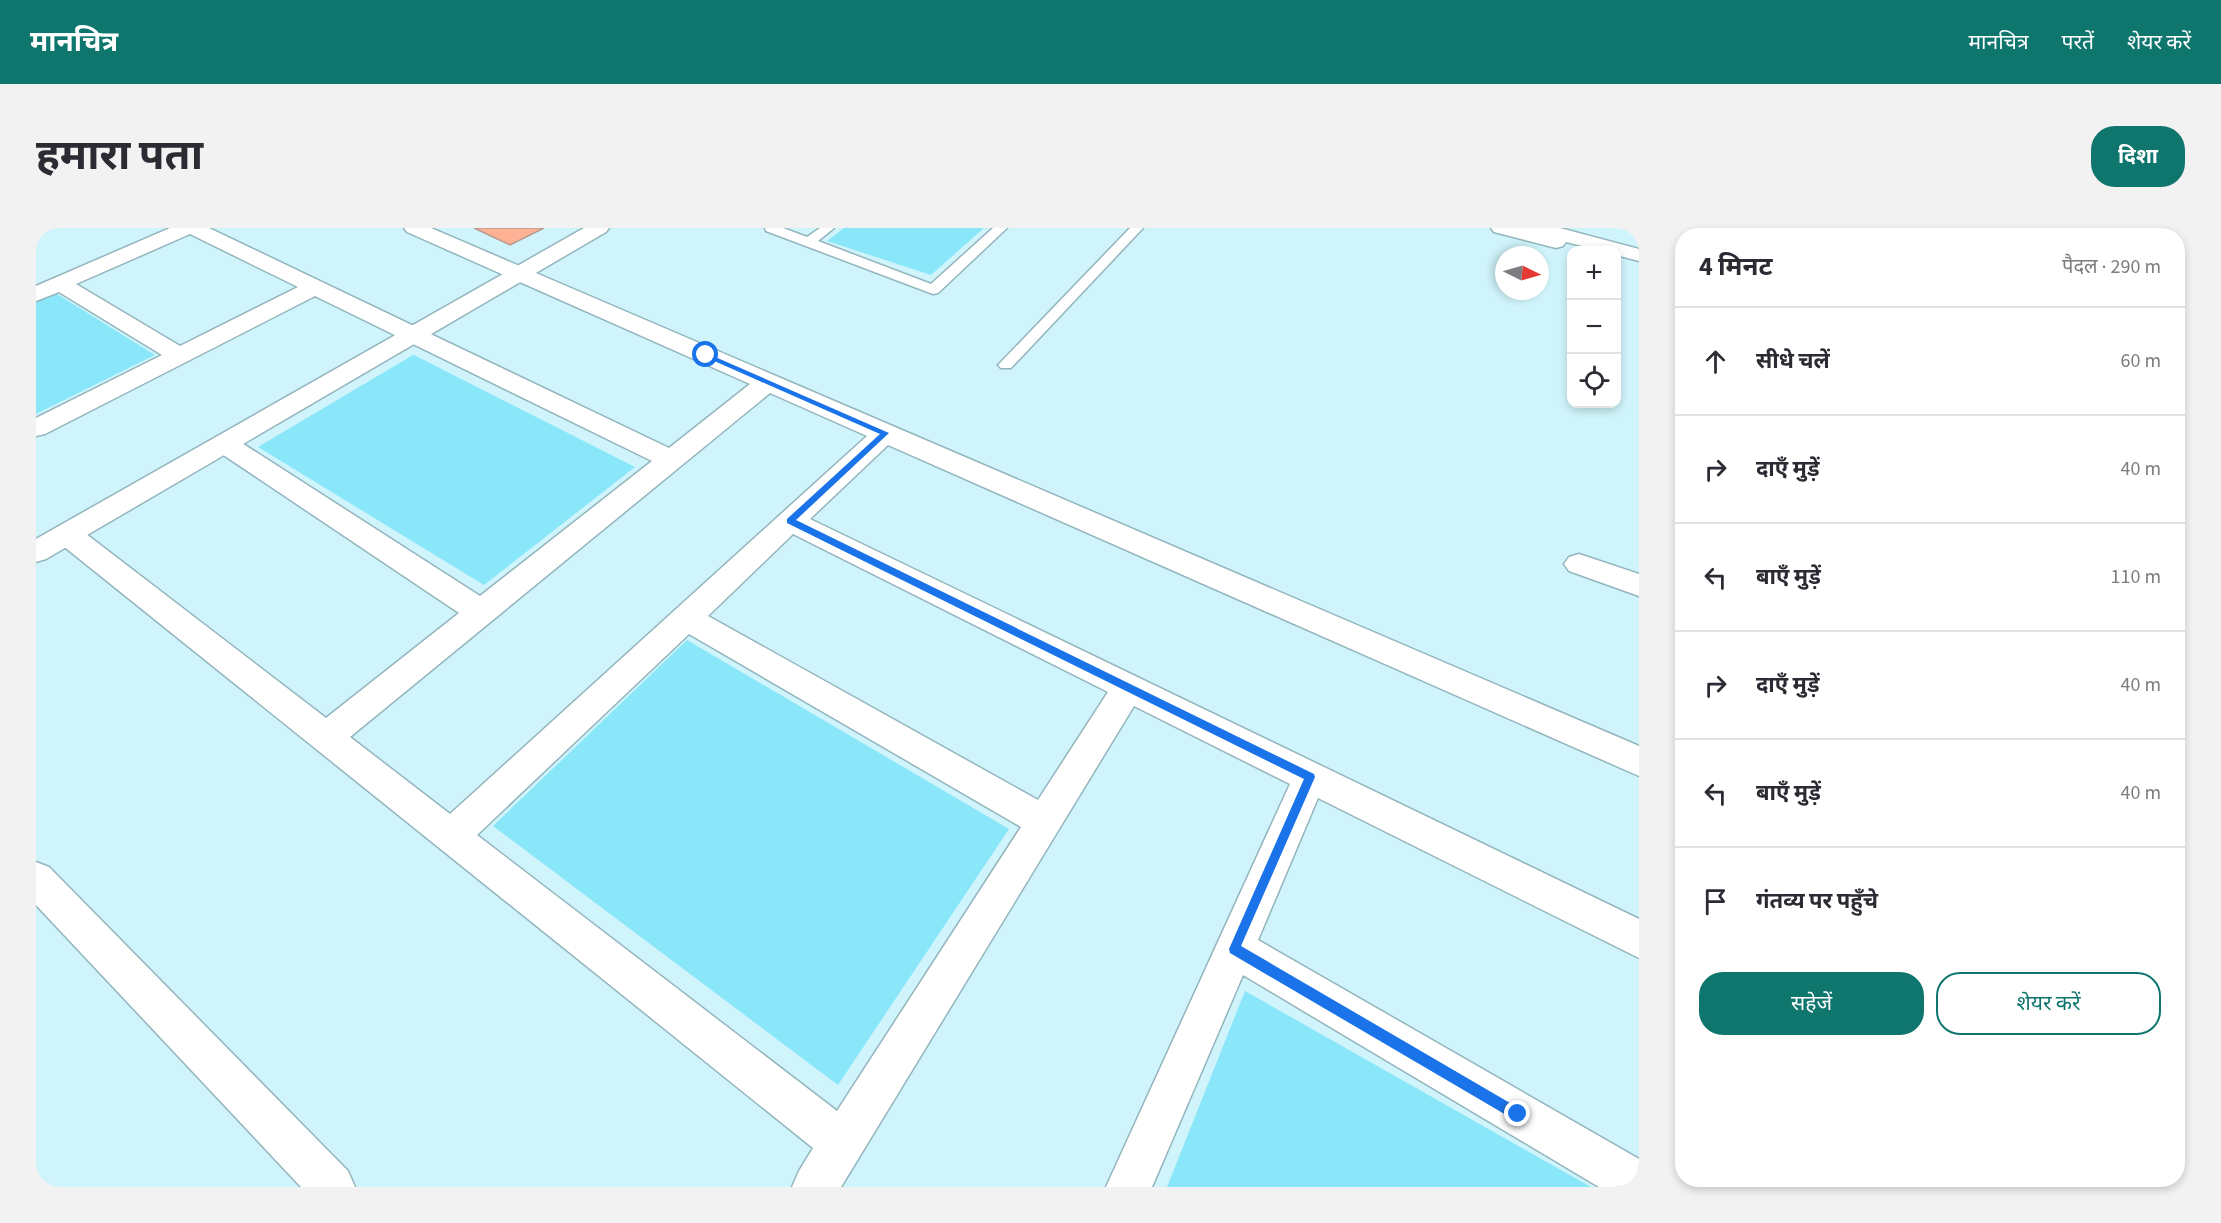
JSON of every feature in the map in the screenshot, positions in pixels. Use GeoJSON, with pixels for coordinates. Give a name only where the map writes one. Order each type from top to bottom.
{"type":"FeatureCollection","features":[{"type":"Feature","properties":{"kind":"street"},"geometry":{"type":"LineString","coordinates":[[36,294],[187,228]]}},
{"type":"Feature","properties":{"kind":"street"},"geometry":{"type":"LineString","coordinates":[[193,228],[671,460]]}},
{"type":"Feature","properties":{"kind":"street"},"geometry":{"type":"LineString","coordinates":[[414,228],[1639,761]]}},
{"type":"Feature","properties":{"kind":"street"},"geometry":{"type":"LineString","coordinates":[[36,552],[599,228]]}},
{"type":"Feature","properties":{"kind":"street"},"geometry":{"type":"LineString","coordinates":[[1501,228],[1571,246]]}},
{"type":"Feature","properties":{"kind":"street"},"geometry":{"type":"LineString","coordinates":[[1536,228],[1639,255]]}},
{"type":"Feature","properties":{"kind":"street"},"geometry":{"type":"LineString","coordinates":[[1621,259],[1639,264]]}},
{"type":"Feature","properties":{"kind":"street"},"geometry":{"type":"LineString","coordinates":[[59,284],[179,356]]}},
{"type":"Feature","properties":{"kind":"street"},"geometry":{"type":"LineString","coordinates":[[36,428],[314,288]]}},
{"type":"Feature","properties":{"kind":"street"},"geometry":{"type":"LineString","coordinates":[[326,737],[768,382]]}},
{"type":"Feature","properties":{"kind":"street"},"geometry":{"type":"LineString","coordinates":[[451,836],[885,433]]}},
{"type":"Feature","properties":{"kind":"street"},"geometry":{"type":"LineString","coordinates":[[225,444],[481,612]]}},
{"type":"Feature","properties":{"kind":"street"},"geometry":{"type":"LineString","coordinates":[[790,521],[1639,939]]}},
{"type":"Feature","properties":{"kind":"street"},"geometry":{"type":"LineString","coordinates":[[67,534],[841,1142]]}},
{"type":"Feature","properties":{"kind":"street"},"geometry":{"type":"LineString","coordinates":[[1579,564],[1639,585]]}},
{"type":"Feature","properties":{"kind":"street"},"geometry":{"type":"LineString","coordinates":[[686,618],[1044,822]]}},
{"type":"Feature","properties":{"kind":"street"},"geometry":{"type":"LineString","coordinates":[[814,1187],[1128,688]]}},
{"type":"Feature","properties":{"kind":"street"},"geometry":{"type":"LineString","coordinates":[[1129,1187],[1310,777]]}},
{"type":"Feature","properties":{"kind":"street"},"geometry":{"type":"LineString","coordinates":[[36,879],[332,1187]]}},
{"type":"Feature","properties":{"kind":"street"},"geometry":{"type":"LineString","coordinates":[[1234,949],[1639,1185]]}},
{"type":"Feature","properties":{"kind":"lane"},"geometry":{"type":"LineString","coordinates":[[771,228],[933,290],[1001,228]]}},
{"type":"Feature","properties":{"kind":"lane"},"geometry":{"type":"LineString","coordinates":[[808,242],[828,228]]}},
{"type":"Feature","properties":{"kind":"lane"},"geometry":{"type":"LineString","coordinates":[[1006,365],[1137,228]]}},
{"type":"Feature","properties":{"kind":"shaded area"},"geometry":{"type":"Polygon","coordinates":[[[844,228],[984,228],[931,275],[827,241],[844,228]]]}},
{"type":"Feature","properties":{"kind":"shaded area"},"geometry":{"type":"Polygon","coordinates":[[[57,294],[155,355],[36,414],[36,302],[57,294]]]}},
{"type":"Feature","properties":{"kind":"shaded area"},"geometry":{"type":"Polygon","coordinates":[[[413,355],[635,467],[484,585],[258,447],[413,355]]]}},
{"type":"Feature","properties":{"kind":"shaded area"},"geometry":{"type":"Polygon","coordinates":[[[687,640],[1009,829],[838,1085],[493,826],[687,640]]]}},
{"type":"Feature","properties":{"kind":"shaded area"},"geometry":{"type":"Polygon","coordinates":[[[1245,991],[1591,1187],[1167,1187],[1245,991]]]}},
{"type":"Feature","properties":{"kind":"building"},"geometry":{"type":"Polygon","coordinates":[[[474,228],[544,228],[510,245],[474,228]]]}},
{"type":"Feature","properties":{"kind":"route"},"geometry":{"type":"LineString","coordinates":[[706,355],[885,433],[790,521],[1310,777],[1234,949],[1518,1114]]}}]}
